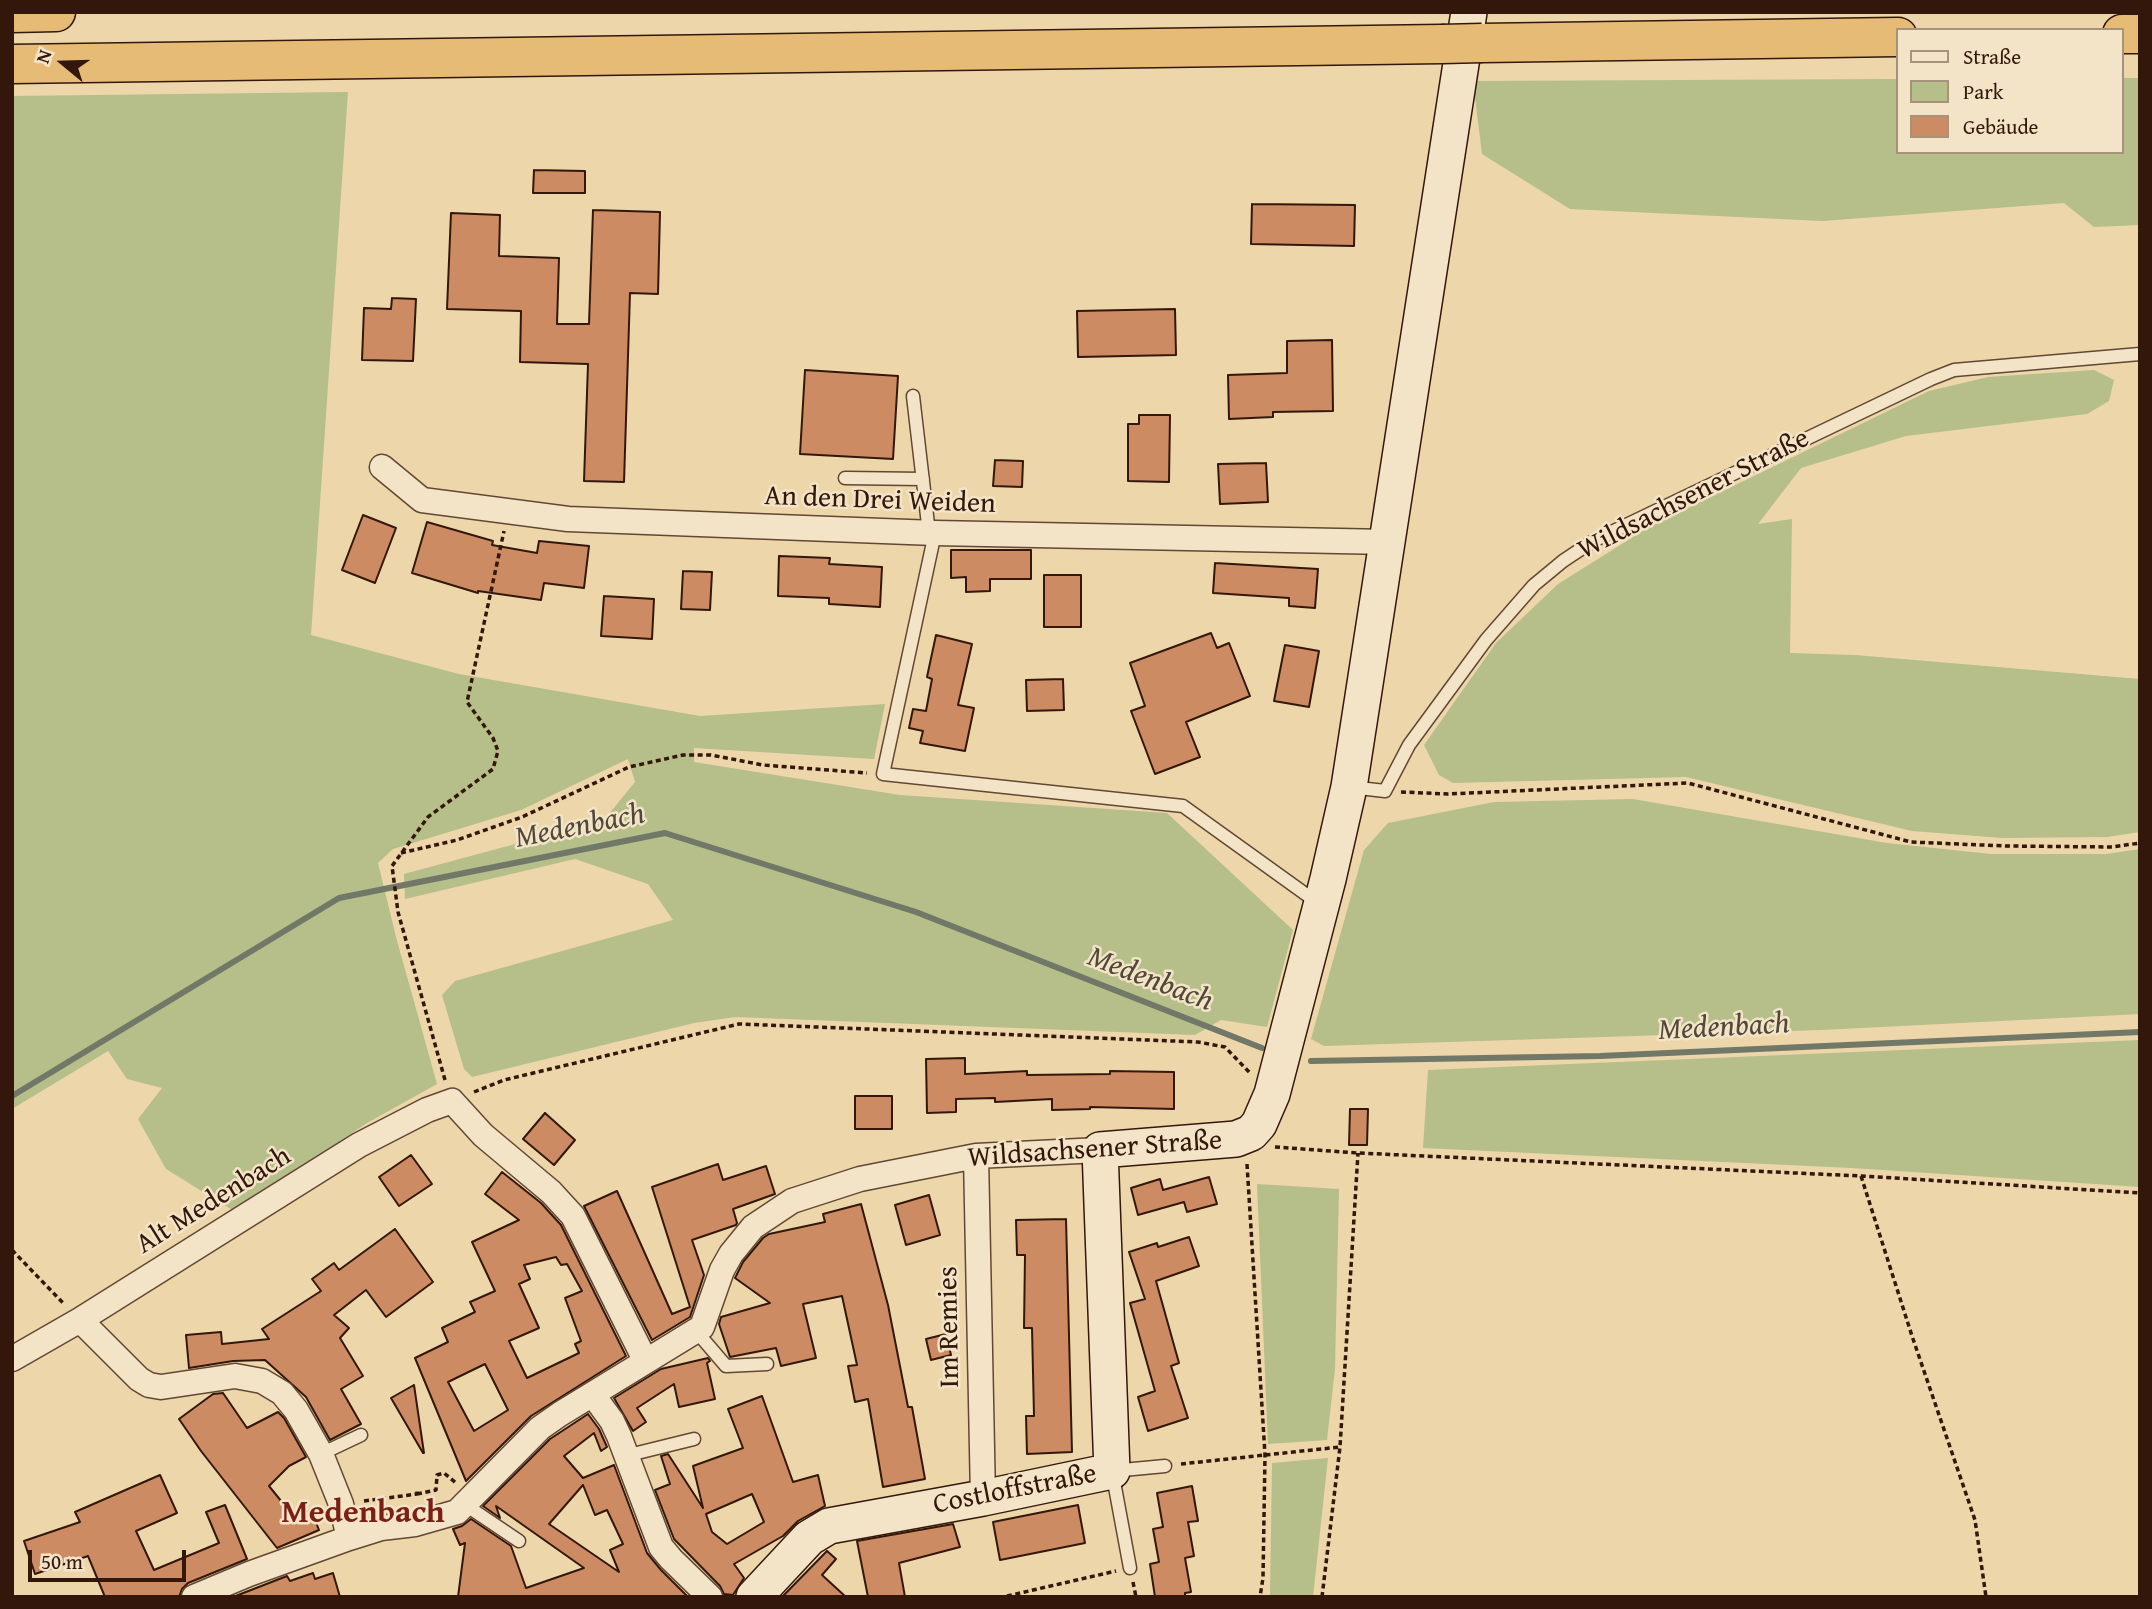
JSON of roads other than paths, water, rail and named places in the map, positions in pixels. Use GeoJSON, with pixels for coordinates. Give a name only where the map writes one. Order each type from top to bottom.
{"type":"FeatureCollection","features":[{"type":"Feature","properties":{"kind":"highway"},"geometry":{"type":"LineString","coordinates":[[12,13],[56,12]]}},
{"type":"Feature","properties":{"kind":"highway"},"geometry":{"type":"LineString","coordinates":[[12,64],[1442,44],[1476,28],[1896,37]]}},
{"type":"Feature","properties":{"kind":"main road","name":"Wildsachsener Straße"},"geometry":{"type":"LineString","coordinates":[[1100,1150],[1236,1139],[1251,1133],[1265,1114],[1272,1094],[1349,787],[1459,79],[1476,28]]}},
{"type":"Feature","properties":{"kind":"main road","name":"Costloffstraße"},"geometry":{"type":"LineString","coordinates":[[754,1597],[809,1538],[829,1526],[1112,1471],[1100,1150]]}},
{"type":"Feature","properties":{"kind":"street","name":"An den Drei Weiden"},"geometry":{"type":"LineString","coordinates":[[382,467],[422,500],[568,519],[932,533],[1389,542]]}},
{"type":"Feature","properties":{"kind":"street","name":"Alt Medenbach"},"geometry":{"type":"LineString","coordinates":[[12,1359],[80,1320],[359,1145],[427,1110],[452,1101],[483,1135],[551,1192],[573,1216],[645,1360]]}},
{"type":"Feature","properties":{"kind":"street","name":"Wildsachsener Straße"},"geometry":{"type":"LineString","coordinates":[[696,1331],[705,1320],[722,1270],[731,1254],[753,1227],[792,1201],[860,1179],[976,1156],[1100,1150]]}},
{"type":"Feature","properties":{"kind":"street","name":"Im Remies"},"geometry":{"type":"LineString","coordinates":[[976,1156],[983,1498]]}},
{"type":"Feature","properties":{"kind":"street"},"geometry":{"type":"LineString","coordinates":[[80,1320],[138,1378],[149,1385],[161,1387],[234,1376],[248,1377],[274,1387],[296,1409],[321,1454],[341,1504],[349,1538]]}},
{"type":"Feature","properties":{"kind":"street"},"geometry":{"type":"LineString","coordinates":[[194,1597],[349,1538],[381,1528],[415,1524],[457,1511],[540,1429],[573,1404],[593,1395],[645,1360],[696,1331]]}},
{"type":"Feature","properties":{"kind":"street"},"geometry":{"type":"LineString","coordinates":[[593,1395],[612,1421],[661,1547],[710,1597]]}},
{"type":"Feature","properties":{"kind":"lane","name":"Wildsachsener Straße"},"geometry":{"type":"LineString","coordinates":[[1349,787],[1385,791],[1409,745],[1486,640],[1534,585],[1593,541],[1954,370],[2140,354]]}},
{"type":"Feature","properties":{"kind":"lane"},"geometry":{"type":"LineString","coordinates":[[913,396],[922,479],[932,533],[883,774],[1183,806],[1321,906]]}},
{"type":"Feature","properties":{"kind":"lane"},"geometry":{"type":"LineString","coordinates":[[845,478],[922,479]]}},
{"type":"Feature","properties":{"kind":"lane"},"geometry":{"type":"LineString","coordinates":[[696,1331],[726,1366],[767,1364]]}},
{"type":"Feature","properties":{"kind":"lane"},"geometry":{"type":"LineString","coordinates":[[321,1454],[361,1435]]}},
{"type":"Feature","properties":{"kind":"lane"},"geometry":{"type":"LineString","coordinates":[[625,1456],[694,1439]]}},
{"type":"Feature","properties":{"kind":"lane"},"geometry":{"type":"LineString","coordinates":[[1130,1568],[1112,1471],[1165,1466]]}},
{"type":"Feature","properties":{"kind":"lane"},"geometry":{"type":"LineString","coordinates":[[468,1501],[519,1541]]}},
{"type":"Feature","properties":{"kind":"waterway","name":"Medenbach"},"geometry":{"type":"LineString","coordinates":[[12,1096],[339,898],[665,833],[916,912],[1262,1048]]}},
{"type":"Feature","properties":{"kind":"waterway","name":"Medenbach"},"geometry":{"type":"LineString","coordinates":[[1311,1061],[1600,1056],[2140,1032]]}},
{"type":"Feature","properties":{"kind":"district","name":"Medenbach"},"geometry":{"type":"Point","coordinates":[363,1514]}}]}
